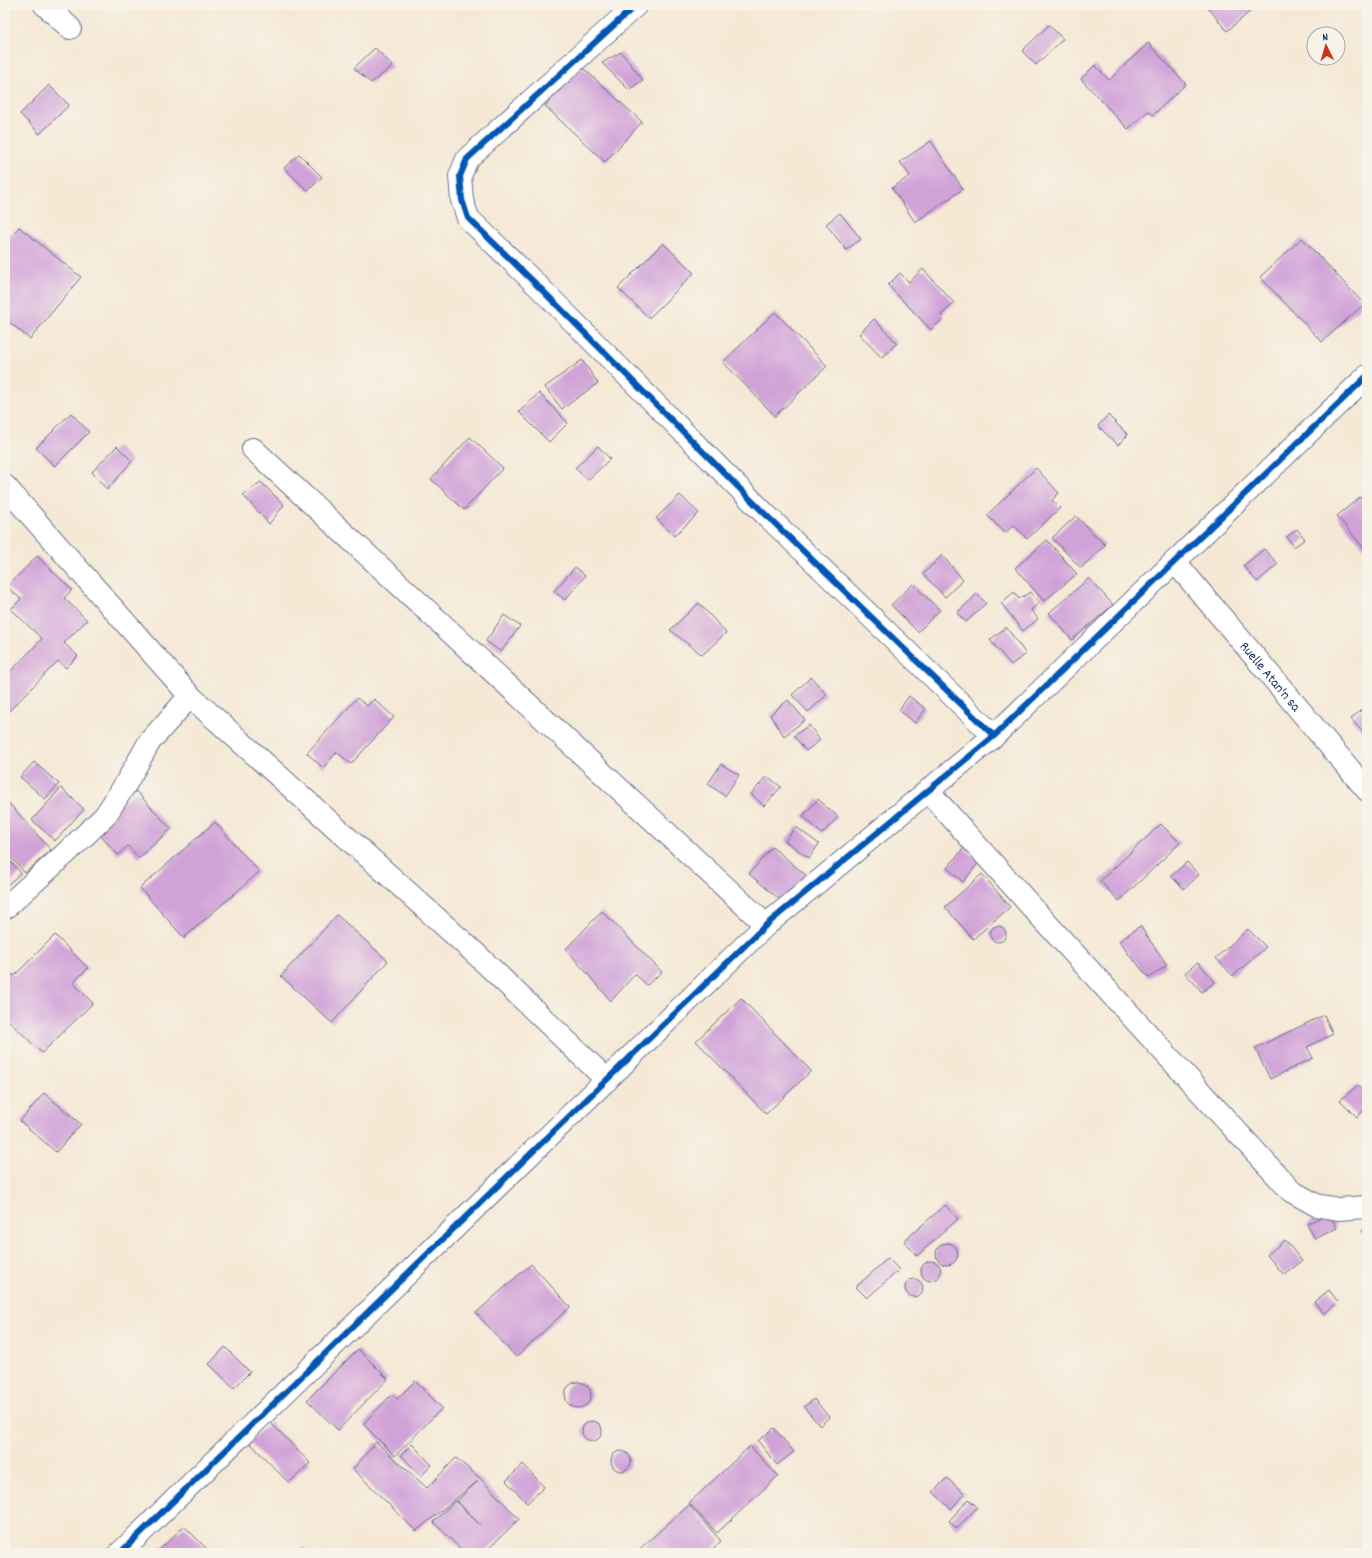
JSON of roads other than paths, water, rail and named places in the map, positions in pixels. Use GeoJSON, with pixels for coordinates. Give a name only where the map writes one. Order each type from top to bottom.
{"type":"FeatureCollection","features":[{"type":"Feature","properties":{"kind":"street"},"geometry":{"type":"LineString","coordinates":[[45,5],[70,28]]}},
{"type":"Feature","properties":{"kind":"street"},"geometry":{"type":"LineString","coordinates":[[636,5],[467,159],[460,176],[462,200],[468,218],[541,289],[762,511],[994,736]]}},
{"type":"Feature","properties":{"kind":"street"},"geometry":{"type":"LineString","coordinates":[[120,1553],[766,925],[994,736],[1367,376]]}},
{"type":"Feature","properties":{"kind":"street"},"geometry":{"type":"LineString","coordinates":[[253,449],[766,925]]}},
{"type":"Feature","properties":{"kind":"street"},"geometry":{"type":"LineString","coordinates":[[5,486],[190,696],[476,954],[607,1080]]}},
{"type":"Feature","properties":{"kind":"street","name":"Ruelle Atan'n sa"},"geometry":{"type":"LineString","coordinates":[[1175,562],[1367,790]]}},
{"type":"Feature","properties":{"kind":"street"},"geometry":{"type":"LineString","coordinates":[[5,908],[64,855],[104,816],[125,785],[150,741],[190,696]]}},
{"type":"Feature","properties":{"kind":"street"},"geometry":{"type":"LineString","coordinates":[[928,791],[1291,1191],[1316,1205],[1338,1210],[1367,1207]]}}]}
